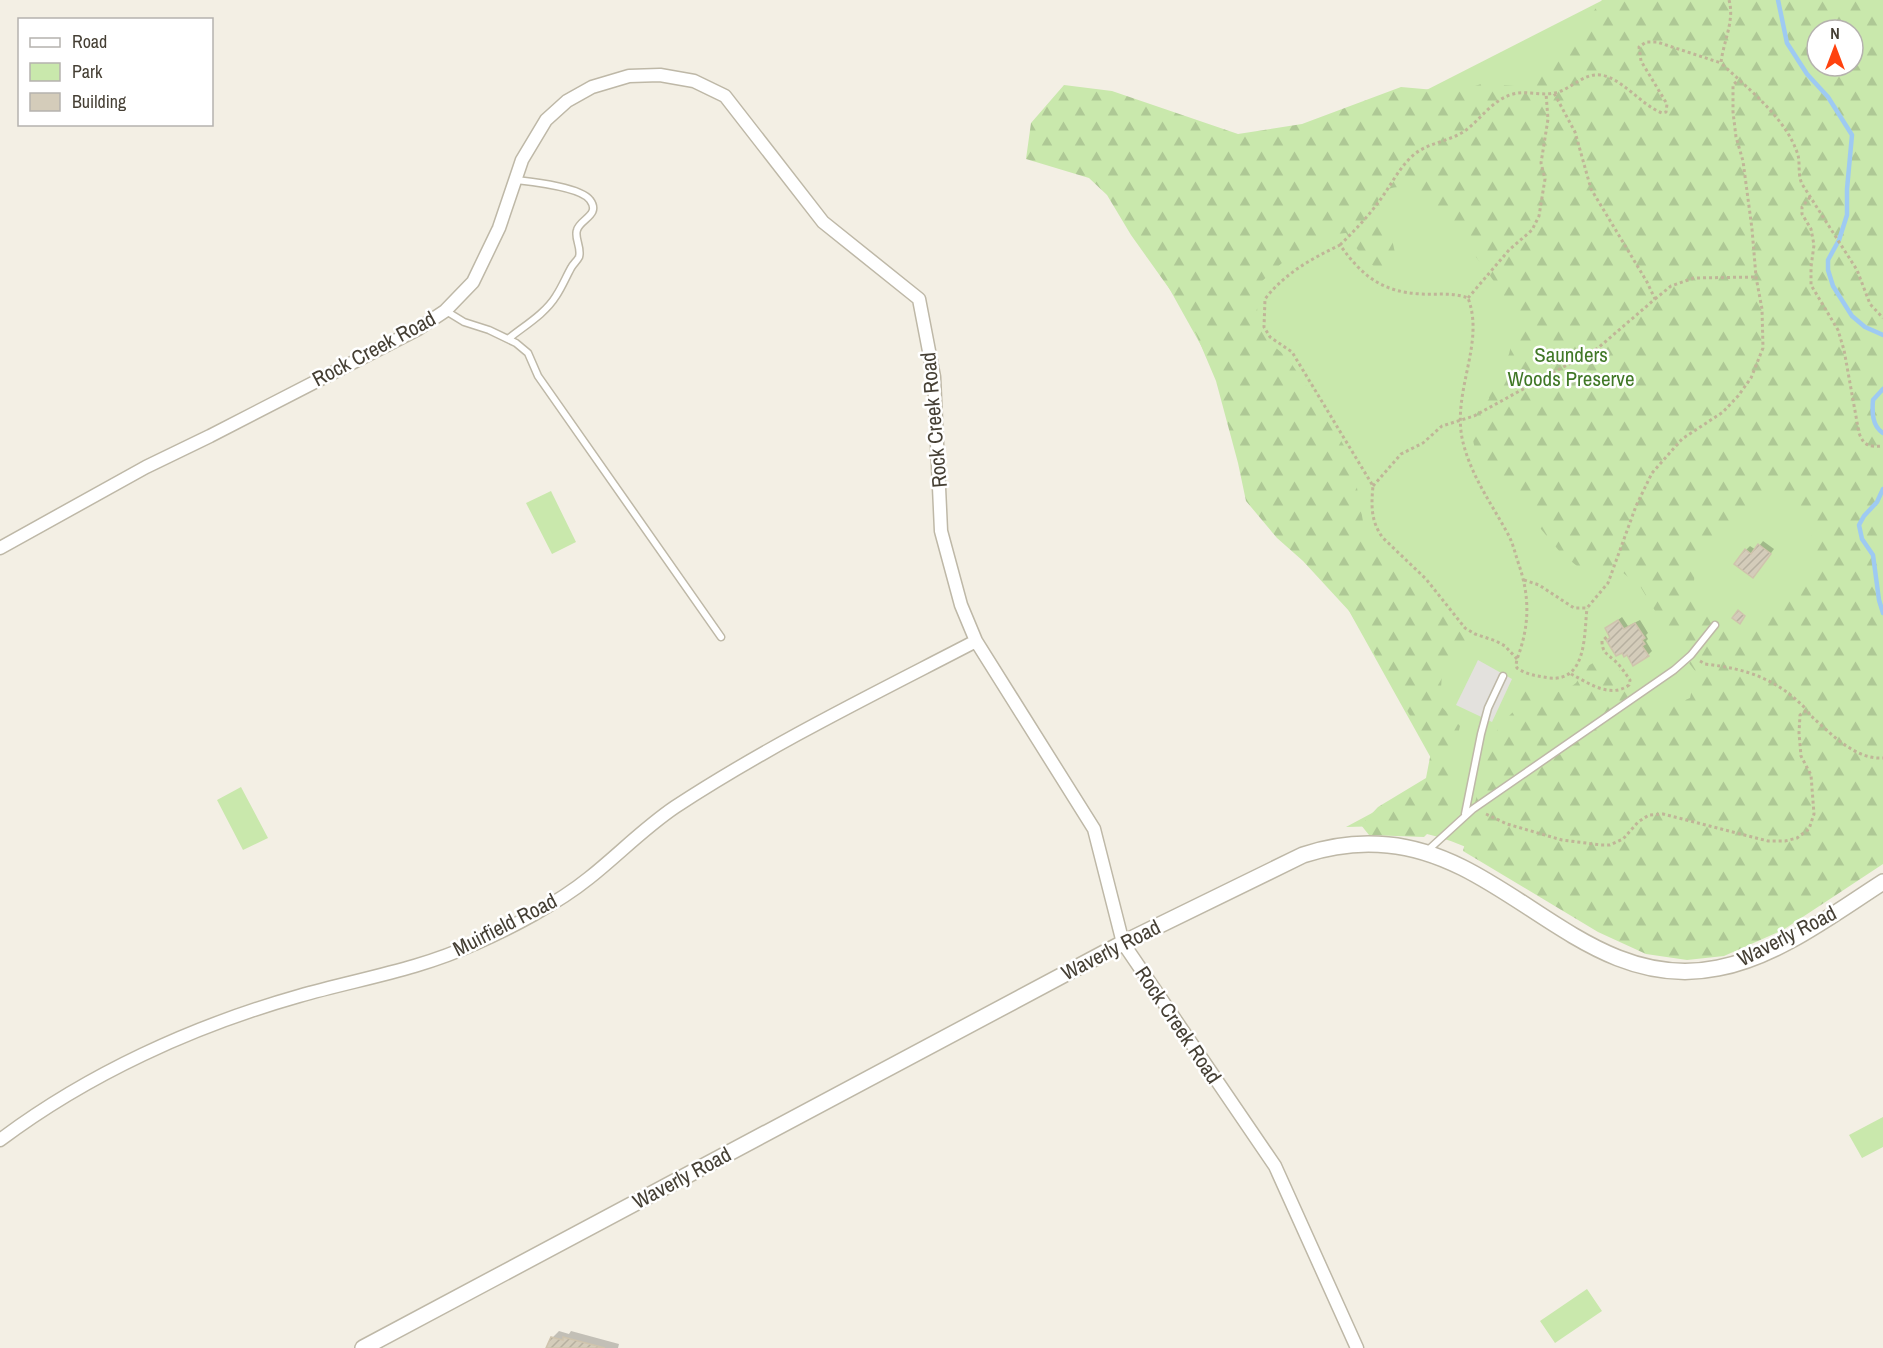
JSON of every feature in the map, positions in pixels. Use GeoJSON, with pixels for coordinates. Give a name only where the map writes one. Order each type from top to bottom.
{"type":"FeatureCollection","features":[{"type":"Feature","properties":{"kind":"street","name":"Rock Creek Road"},"geometry":{"type":"LineString","coordinates":[[0,548],[146,467],[418,329],[445,311],[473,282],[499,228],[522,160],[546,120],[567,101],[592,87],[629,76],[660,75],[694,81],[725,96],[823,222],[920,299],[934,376],[941,531],[961,605],[976,641],[1094,829],[1122,943],[1275,1166],[1357,1348]]}},
{"type":"Feature","properties":{"kind":"street","name":"Muirfield Road"},"geometry":{"type":"LineString","coordinates":[[0,1140],[39,1112],[152,1050],[245,1014],[300,996],[405,970],[473,945],[501,931],[588,879],[655,821],[730,771],[803,730],[976,641]]}},
{"type":"Feature","properties":{"kind":"street","name":"Waverly Road"},"geometry":{"type":"LineString","coordinates":[[363,1348],[1122,943],[1283,863],[1324,848],[1345,845],[1389,845],[1425,853],[1468,871],[1563,931],[1600,951],[1632,963],[1678,972],[1718,968],[1763,952],[1799,935],[1883,882]]}},
{"type":"Feature","properties":{"kind":"lane"},"geometry":{"type":"LineString","coordinates":[[508,339],[550,305],[556,296],[579,257],[576,232],[578,226],[592,213],[593,206],[585,196],[566,188],[516,180]]}},
{"type":"Feature","properties":{"kind":"lane"},"geometry":{"type":"LineString","coordinates":[[445,311],[464,322],[516,343],[528,353],[538,376],[721,637]]}},
{"type":"Feature","properties":{"kind":"lane"},"geometry":{"type":"LineString","coordinates":[[1425,853],[1473,808],[1674,670],[1691,656],[1714,625]]}},
{"type":"Feature","properties":{"kind":"lane"},"geometry":{"type":"LineString","coordinates":[[1465,814],[1488,708],[1503,676]]}},
{"type":"Feature","properties":{"kind":"path"},"geometry":{"type":"LineString","coordinates":[[1721,63],[1722,48],[1730,20],[1728,0]]}},
{"type":"Feature","properties":{"kind":"path"},"geometry":{"type":"LineString","coordinates":[[1518,659],[1505,646],[1466,628],[1426,579],[1383,538],[1373,520],[1373,486],[1292,352],[1270,337],[1264,327],[1266,299],[1273,289],[1309,260],[1340,245],[1377,204],[1403,166],[1414,155],[1428,145],[1465,131],[1497,101],[1527,92],[1554,93],[1588,76],[1600,75],[1610,79],[1654,111],[1666,112],[1667,104],[1641,61],[1639,47],[1646,42],[1657,42],[1721,63],[1776,118],[1789,137],[1798,153],[1798,176],[1857,270],[1870,304],[1883,318]]}},
{"type":"Feature","properties":{"kind":"path"},"geometry":{"type":"LineString","coordinates":[[1468,298],[1473,316],[1472,341],[1464,378],[1459,420],[1463,444],[1470,465],[1510,538],[1528,597],[1527,627],[1517,668],[1537,676],[1555,678],[1571,674],[1578,666],[1587,608],[1608,583],[1636,506],[1652,473],[1682,440],[1723,412],[1738,396],[1751,378],[1763,348],[1762,309],[1755,277],[1750,218],[1733,112],[1733,85],[1738,80]]}},
{"type":"Feature","properties":{"kind":"path"},"geometry":{"type":"LineString","coordinates":[[1468,298],[1509,250],[1532,230],[1539,216],[1545,179],[1541,163],[1548,118],[1546,93]]}},
{"type":"Feature","properties":{"kind":"path"},"geometry":{"type":"LineString","coordinates":[[1554,93],[1575,132],[1591,189],[1655,299]]}},
{"type":"Feature","properties":{"kind":"path"},"geometry":{"type":"LineString","coordinates":[[1810,197],[1802,207],[1802,214],[1811,229],[1814,245],[1811,285],[1838,330],[1844,350],[1858,433],[1863,443],[1870,447],[1883,446]]}},
{"type":"Feature","properties":{"kind":"path"},"geometry":{"type":"LineString","coordinates":[[1340,245],[1354,265],[1383,285],[1401,291],[1459,295],[1468,298]]}},
{"type":"Feature","properties":{"kind":"path"},"geometry":{"type":"LineString","coordinates":[[1373,486],[1401,454],[1424,443],[1442,426],[1474,416],[1598,348],[1671,286],[1694,278],[1755,277]]}},
{"type":"Feature","properties":{"kind":"path"},"geometry":{"type":"LineString","coordinates":[[1524,580],[1539,585],[1574,608],[1587,608]]}},
{"type":"Feature","properties":{"kind":"path"},"geometry":{"type":"LineString","coordinates":[[1571,674],[1602,690],[1624,689],[1629,686],[1630,680],[1615,661],[1606,656],[1602,647],[1602,641],[1609,635]]}},
{"type":"Feature","properties":{"kind":"path"},"geometry":{"type":"LineString","coordinates":[[1691,656],[1705,664],[1748,672],[1768,680],[1794,696],[1810,715],[1845,745],[1863,754],[1883,758]]}},
{"type":"Feature","properties":{"kind":"path"},"geometry":{"type":"LineString","coordinates":[[1473,808],[1507,824],[1562,840],[1601,846],[1623,839],[1638,822],[1649,815],[1662,814],[1768,841],[1797,838],[1809,829],[1814,814],[1811,775],[1801,756],[1799,733],[1800,715],[1807,710]]}},
{"type":"Feature","properties":{"kind":"green space","name":"Saunders Woods Preserve"},"geometry":{"type":"Polygon","coordinates":[[[1602,0],[1883,0],[1883,864],[1783,930],[1724,956],[1687,960],[1646,954],[1598,932],[1463,851],[1488,751],[1499,726],[1517,708],[1524,682],[1542,695],[1567,690],[1576,683],[1586,667],[1602,658],[1616,666],[1649,703],[1674,705],[1690,698],[1696,672],[1678,649],[1640,586],[1618,569],[1583,571],[1560,552],[1475,449],[1472,433],[1473,421],[1489,399],[1490,380],[1498,379],[1509,354],[1518,318],[1465,243],[1430,206],[1413,193],[1398,187],[1392,188],[1380,192],[1378,202],[1388,222],[1396,257],[1392,265],[1379,270],[1365,258],[1346,233],[1327,235],[1283,262],[1260,283],[1257,306],[1258,326],[1270,343],[1287,357],[1330,421],[1352,460],[1364,527],[1379,545],[1410,572],[1467,640],[1442,672],[1440,705],[1460,726],[1452,760],[1451,798],[1444,817],[1424,837],[1369,835],[1361,825],[1378,807],[1426,778],[1431,752],[1350,612],[1303,561],[1277,538],[1246,501],[1216,381],[1188,315],[1131,235],[1107,195],[1089,178],[1026,159],[1031,123],[1064,85],[1112,91],[1238,134],[1302,124],[1401,87],[1457,92],[1484,83],[1514,86],[1539,79],[1539,63],[1584,24],[1602,0]],[[1772,489],[1754,496],[1739,518],[1698,547],[1693,590],[1738,632],[1752,629],[1771,610],[1804,586],[1813,567],[1811,529],[1800,513],[1772,489]]]}},
{"type":"Feature","properties":{"kind":"green space","name":"Saunders Woods Preserve"},"geometry":{"type":"Polygon","coordinates":[[[1603,0],[1788,0],[1883,861],[1479,853],[1447,840],[1414,831],[1381,827],[1346,827],[1441,776],[1140,236],[1603,0]]]}},
{"type":"Feature","properties":{"kind":"green space"},"geometry":{"type":"Polygon","coordinates":[[[551,491],[576,542],[552,554],[526,503],[551,491]]]}},
{"type":"Feature","properties":{"kind":"green space"},"geometry":{"type":"Polygon","coordinates":[[[241,787],[268,838],[243,850],[217,800],[241,787]]]}},
{"type":"Feature","properties":{"kind":"green space"},"geometry":{"type":"Polygon","coordinates":[[[1883,1117],[1883,1147],[1862,1158],[1849,1135],[1883,1117]]]}},
{"type":"Feature","properties":{"kind":"green space"},"geometry":{"type":"Polygon","coordinates":[[[1587,1289],[1602,1311],[1555,1343],[1540,1321],[1587,1289]]]}},
{"type":"Feature","properties":{"kind":"shaded area"},"geometry":{"type":"Polygon","coordinates":[[[1478,660],[1512,679],[1492,722],[1456,705],[1478,660]]]}},
{"type":"Feature","properties":{"kind":"building"},"geometry":{"type":"Polygon","coordinates":[[[1758,544],[1771,554],[1753,578],[1734,564],[1745,549],[1751,554],[1758,544]]]}},
{"type":"Feature","properties":{"kind":"building"},"geometry":{"type":"Polygon","coordinates":[[[1738,610],[1745,616],[1740,624],[1732,618],[1738,610]]]}},
{"type":"Feature","properties":{"kind":"building"},"geometry":{"type":"Polygon","coordinates":[[[1618,620],[1624,629],[1635,623],[1645,638],[1642,640],[1645,644],[1642,646],[1649,656],[1633,666],[1627,655],[1624,657],[1622,653],[1616,656],[1606,640],[1610,638],[1605,628],[1618,620]]]}},
{"type":"Feature","properties":{"kind":"building"},"geometry":{"type":"Polygon","coordinates":[[[551,1337],[563,1340],[563,1337],[605,1348],[546,1348],[551,1337]]]}},
{"type":"Feature","properties":{"kind":"waterway"},"geometry":{"type":"LineString","coordinates":[[1778,0],[1787,43],[1807,74],[1828,97],[1852,135],[1847,215],[1839,240],[1828,260],[1828,270],[1833,286],[1852,316],[1865,327],[1883,335]]}},
{"type":"Feature","properties":{"kind":"waterway"},"geometry":{"type":"LineString","coordinates":[[1883,389],[1873,400],[1875,423],[1883,433]]}},
{"type":"Feature","properties":{"kind":"waterway"},"geometry":{"type":"LineString","coordinates":[[1883,489],[1877,502],[1859,525],[1862,539],[1873,555],[1883,613]]}}]}
